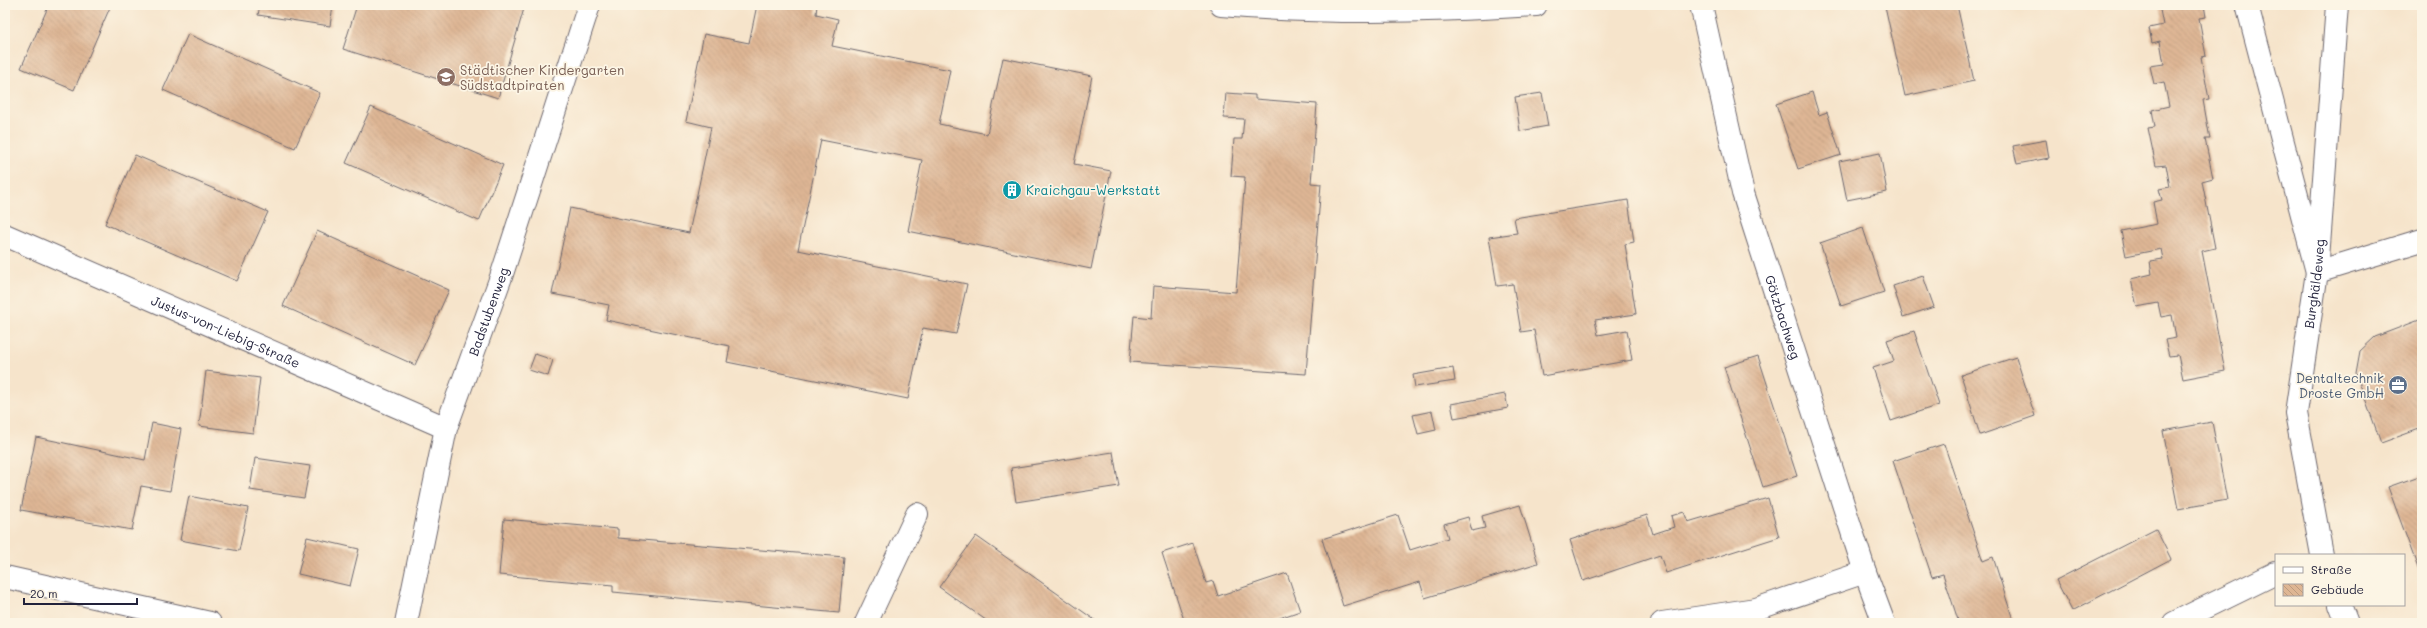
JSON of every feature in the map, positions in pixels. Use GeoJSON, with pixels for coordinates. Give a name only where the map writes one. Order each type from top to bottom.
{"type":"FeatureCollection","features":[{"type":"Feature","properties":{"kind":"street","name":"Badstubenweg"},"geometry":{"type":"LineString","coordinates":[[406,623],[446,428],[502,277],[589,5]]}},
{"type":"Feature","properties":{"kind":"street"},"geometry":{"type":"LineString","coordinates":[[1221,5],[1465,10],[1536,5]]}},
{"type":"Feature","properties":{"kind":"street","name":"Götzbachweg"},"geometry":{"type":"LineString","coordinates":[[1702,5],[1743,193],[1865,572],[1884,623]]}},
{"type":"Feature","properties":{"kind":"street"},"geometry":{"type":"LineString","coordinates":[[2246,5],[2317,272],[2422,240]]}},
{"type":"Feature","properties":{"kind":"street","name":"Burghäldeweg"},"geometry":{"type":"LineString","coordinates":[[2319,554],[2296,413],[2317,272],[2338,5]]}},
{"type":"Feature","properties":{"kind":"street","name":"Justus-von-Liebig-Straße"},"geometry":{"type":"LineString","coordinates":[[5,235],[446,428]]}},
{"type":"Feature","properties":{"kind":"street"},"geometry":{"type":"LineString","coordinates":[[866,623],[917,514]]}},
{"type":"Feature","properties":{"kind":"street"},"geometry":{"type":"LineString","coordinates":[[1662,623],[1756,609],[1865,572]]}},
{"type":"Feature","properties":{"kind":"street"},"geometry":{"type":"LineString","coordinates":[[2174,623],[2275,573]]}},
{"type":"Feature","properties":{"kind":"street"},"geometry":{"type":"LineString","coordinates":[[5,577],[210,623]]}},
{"type":"Feature","properties":{"kind":"street"},"geometry":{"type":"LineString","coordinates":[[2340,606],[2347,623]]}},
{"type":"Feature","properties":{"kind":"building"},"geometry":{"type":"Polygon","coordinates":[[[49,5],[111,5],[74,90],[21,68],[49,5]]]}},
{"type":"Feature","properties":{"kind":"building"},"geometry":{"type":"Polygon","coordinates":[[[260,5],[333,5],[330,26],[258,15],[260,5]]]}},
{"type":"Feature","properties":{"kind":"building"},"geometry":{"type":"Polygon","coordinates":[[[357,5],[525,5],[498,98],[343,49],[357,5]]]}},
{"type":"Feature","properties":{"kind":"building","name":"Kraichgau-Werkstatt"},"geometry":{"type":"Polygon","coordinates":[[[757,5],[817,5],[816,14],[838,19],[832,46],[950,70],[939,124],[987,134],[1003,58],[1092,76],[1074,164],[1111,171],[1091,269],[908,231],[922,160],[821,140],[798,250],[967,284],[956,334],[923,328],[908,399],[727,362],[730,346],[606,320],[609,305],[552,294],[570,208],[689,233],[711,127],[686,121],[704,34],[749,43],[757,5]]]}},
{"type":"Feature","properties":{"kind":"building"},"geometry":{"type":"Polygon","coordinates":[[[1957,5],[1974,81],[1905,96],[1885,6],[1957,5]]]}},
{"type":"Feature","properties":{"kind":"building"},"geometry":{"type":"Polygon","coordinates":[[[2159,5],[2204,5],[2206,17],[2199,18],[2206,56],[2201,57],[2209,99],[2203,100],[2210,139],[2205,139],[2213,178],[2202,181],[2215,248],[2202,251],[2225,371],[2183,379],[2178,355],[2169,356],[2165,340],[2176,338],[2172,315],[2161,317],[2158,303],[2137,307],[2131,279],[2152,274],[2150,261],[2163,259],[2161,249],[2126,256],[2121,231],[2157,224],[2153,202],[2162,200],[2159,189],[2170,187],[2166,165],[2156,166],[2148,128],[2155,127],[2152,110],[2169,106],[2164,82],[2154,84],[2150,66],[2164,64],[2160,41],[2152,43],[2149,28],[2163,25],[2159,5]]]}},
{"type":"Feature","properties":{"kind":"building"},"geometry":{"type":"Polygon","coordinates":[[[188,34],[320,93],[295,148],[163,90],[188,34]]]}},
{"type":"Feature","properties":{"kind":"building"},"geometry":{"type":"Polygon","coordinates":[[[1812,92],[1819,115],[1827,112],[1841,155],[1798,169],[1776,104],[1812,92]]]}},
{"type":"Feature","properties":{"kind":"building"},"geometry":{"type":"Polygon","coordinates":[[[1226,93],[1255,95],[1255,99],[1317,104],[1311,183],[1321,184],[1306,374],[1130,362],[1134,316],[1151,318],[1153,286],[1236,292],[1245,177],[1231,176],[1234,139],[1242,139],[1244,119],[1224,118],[1226,93]]]}},
{"type":"Feature","properties":{"kind":"building"},"geometry":{"type":"Polygon","coordinates":[[[1542,93],[1548,126],[1520,131],[1515,97],[1542,93]]]}},
{"type":"Feature","properties":{"kind":"building"},"geometry":{"type":"Polygon","coordinates":[[[371,107],[503,165],[479,221],[346,163],[371,107]]]}},
{"type":"Feature","properties":{"kind":"building"},"geometry":{"type":"Polygon","coordinates":[[[2046,140],[2049,158],[2017,164],[2013,146],[2046,140]]]}},
{"type":"Feature","properties":{"kind":"building"},"geometry":{"type":"Polygon","coordinates":[[[1880,153],[1887,192],[1847,200],[1839,161],[1880,153]]]}},
{"type":"Feature","properties":{"kind":"building"},"geometry":{"type":"Polygon","coordinates":[[[135,155],[268,212],[237,281],[105,224],[135,155]]]}},
{"type":"Feature","properties":{"kind":"building"},"geometry":{"type":"Polygon","coordinates":[[[1628,200],[1634,242],[1625,244],[1636,314],[1595,320],[1598,335],[1627,330],[1632,360],[1542,376],[1534,330],[1521,332],[1513,284],[1497,286],[1489,237],[1517,233],[1514,218],[1628,200]]]}},
{"type":"Feature","properties":{"kind":"building"},"geometry":{"type":"Polygon","coordinates":[[[1863,228],[1884,292],[1841,306],[1820,243],[1863,228]]]}},
{"type":"Feature","properties":{"kind":"building"},"geometry":{"type":"Polygon","coordinates":[[[317,231],[449,290],[415,365],[283,306],[317,231]]]}},
{"type":"Feature","properties":{"kind":"building"},"geometry":{"type":"Polygon","coordinates":[[[1923,276],[1934,307],[1903,317],[1893,286],[1923,276]]]}},
{"type":"Feature","properties":{"kind":"building"},"geometry":{"type":"Polygon","coordinates":[[[2422,319],[2422,428],[2381,443],[2356,373],[2360,351],[2375,337],[2422,319]]]}},
{"type":"Feature","properties":{"kind":"building"},"geometry":{"type":"Polygon","coordinates":[[[1914,331],[1939,405],[1891,421],[1873,368],[1894,361],[1887,340],[1914,331]]]}},
{"type":"Feature","properties":{"kind":"building"},"geometry":{"type":"Polygon","coordinates":[[[535,354],[553,360],[548,376],[529,370],[535,354]]]}},
{"type":"Feature","properties":{"kind":"building"},"geometry":{"type":"Polygon","coordinates":[[[1758,356],[1797,476],[1763,487],[1724,367],[1758,356]]]}},
{"type":"Feature","properties":{"kind":"building"},"geometry":{"type":"Polygon","coordinates":[[[2016,357],[2035,416],[1980,435],[1961,375],[2016,357]]]}},
{"type":"Feature","properties":{"kind":"building"},"geometry":{"type":"Polygon","coordinates":[[[1453,368],[1455,381],[1415,387],[1413,375],[1453,368]]]}},
{"type":"Feature","properties":{"kind":"building"},"geometry":{"type":"Polygon","coordinates":[[[206,371],[260,378],[253,433],[199,426],[206,371]]]}},
{"type":"Feature","properties":{"kind":"building"},"geometry":{"type":"Polygon","coordinates":[[[1505,394],[1508,408],[1454,418],[1451,404],[1505,394]]]}},
{"type":"Feature","properties":{"kind":"building"},"geometry":{"type":"Polygon","coordinates":[[[1432,411],[1436,430],[1418,434],[1413,415],[1432,411]]]}},
{"type":"Feature","properties":{"kind":"building"},"geometry":{"type":"Polygon","coordinates":[[[2212,422],[2227,500],[2178,509],[2163,431],[2212,422]]]}},
{"type":"Feature","properties":{"kind":"building"},"geometry":{"type":"Polygon","coordinates":[[[152,423],[181,429],[170,491],[141,486],[132,530],[21,510],[36,437],[145,460],[152,423]]]}},
{"type":"Feature","properties":{"kind":"building"},"geometry":{"type":"Polygon","coordinates":[[[1944,444],[1983,561],[1993,557],[2014,623],[1959,623],[1943,574],[1932,577],[1893,461],[1944,444]]]}},
{"type":"Feature","properties":{"kind":"building"},"geometry":{"type":"Polygon","coordinates":[[[1113,452],[1119,486],[1016,502],[1011,468],[1113,452]]]}},
{"type":"Feature","properties":{"kind":"building"},"geometry":{"type":"Polygon","coordinates":[[[255,458],[310,466],[304,498],[250,490],[255,458]]]}},
{"type":"Feature","properties":{"kind":"building"},"geometry":{"type":"Polygon","coordinates":[[[2422,475],[2422,579],[2388,487],[2422,475]]]}},
{"type":"Feature","properties":{"kind":"building"},"geometry":{"type":"Polygon","coordinates":[[[189,496],[248,508],[239,551],[180,540],[189,496]]]}},
{"type":"Feature","properties":{"kind":"building"},"geometry":{"type":"Polygon","coordinates":[[[1768,498],[1779,537],[1666,573],[1660,555],[1583,581],[1570,540],[1647,515],[1653,534],[1674,527],[1671,516],[1684,512],[1688,522],[1768,498]]]}},
{"type":"Feature","properties":{"kind":"building"},"geometry":{"type":"Polygon","coordinates":[[[1520,505],[1538,563],[1425,598],[1420,582],[1343,606],[1322,539],[1398,515],[1410,550],[1448,538],[1444,524],[1468,517],[1472,531],[1485,528],[1482,516],[1520,505]]]}},
{"type":"Feature","properties":{"kind":"building"},"geometry":{"type":"Polygon","coordinates":[[[504,519],[618,529],[618,538],[844,557],[839,613],[613,592],[613,585],[499,575],[504,519]]]}},
{"type":"Feature","properties":{"kind":"building"},"geometry":{"type":"Polygon","coordinates":[[[2156,529],[2171,559],[2072,611],[2056,580],[2156,529]]]}},
{"type":"Feature","properties":{"kind":"building"},"geometry":{"type":"Polygon","coordinates":[[[976,536],[1099,623],[990,623],[939,587],[976,536]]]}},
{"type":"Feature","properties":{"kind":"building"},"geometry":{"type":"Polygon","coordinates":[[[307,537],[359,549],[350,586],[298,574],[307,537]]]}},
{"type":"Feature","properties":{"kind":"building"},"geometry":{"type":"Polygon","coordinates":[[[1193,543],[1206,583],[1213,581],[1218,596],[1287,573],[1300,611],[1274,620],[1275,623],[1185,623],[1162,553],[1193,543]]]}},
{"type":"Feature","properties":{"kind":"place","name":"Städtischer Kindergarten Südstadtpiraten"},"geometry":{"type":"Point","coordinates":[446,77]}},
{"type":"Feature","properties":{"kind":"place","name":"Kraichgau-Werkstatt"},"geometry":{"type":"Point","coordinates":[1012,190]}},
{"type":"Feature","properties":{"kind":"place","name":"Dentaltechnik Droste GmbH"},"geometry":{"type":"Point","coordinates":[2398,385]}}]}
